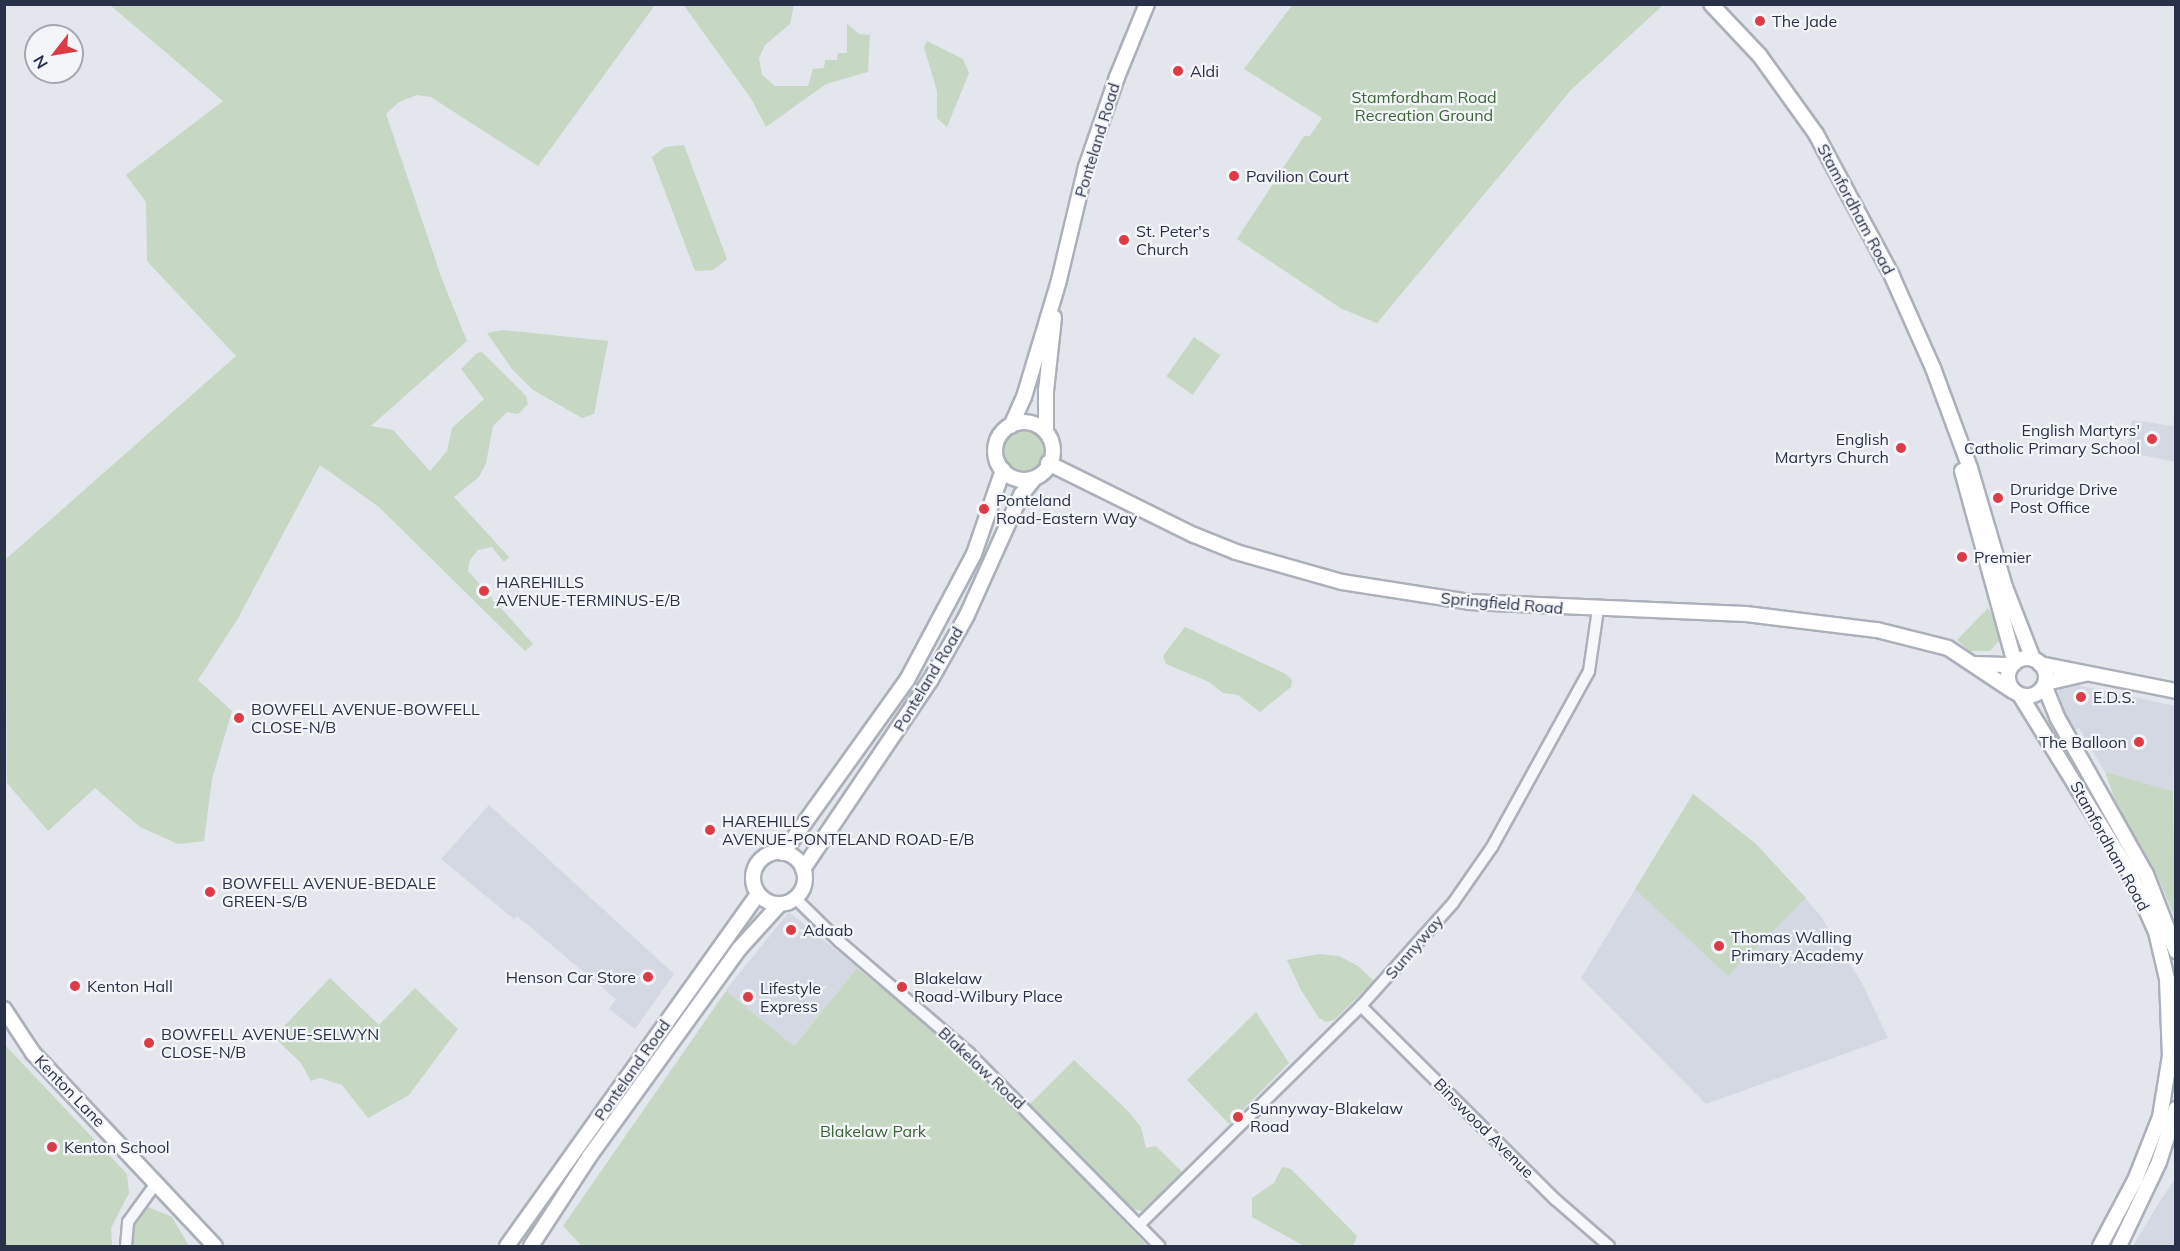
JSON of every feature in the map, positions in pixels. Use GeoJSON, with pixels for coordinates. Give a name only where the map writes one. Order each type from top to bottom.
{"type":"FeatureCollection","features":[{"type":"Feature","properties":{"kind":"main road","name":"Ponteland Road"},"geometry":{"type":"LineString","coordinates":[[1011,426],[1024,397],[1059,279],[1086,167],[1117,77],[1147,4]]}},
{"type":"Feature","properties":{"kind":"main road","name":"Stamfordham Road"},"geometry":{"type":"LineString","coordinates":[[1711,4],[1775,75],[1838,169],[1925,348],[1958,439],[2005,587],[2036,661]]}},
{"type":"Feature","properties":{"kind":"main road","name":"Ponteland Road"},"geometry":{"type":"LineString","coordinates":[[1046,430],[1046,392],[1059,279]]}},
{"type":"Feature","properties":{"kind":"main road"},"geometry":{"type":"LineString","coordinates":[[1024,420],[1035,421],[1046,430],[1051,444],[1048,463],[1034,479],[1020,482],[1003,470],[998,444],[1011,426],[1024,420]]}},
{"type":"Feature","properties":{"kind":"main road","name":"Stamfordham Road"},"geometry":{"type":"LineString","coordinates":[[1958,439],[1968,496],[2013,664]]}},
{"type":"Feature","properties":{"kind":"main road","name":"Springfield Road"},"geometry":{"type":"LineString","coordinates":[[1048,463],[1194,535],[1236,552],[1341,582],[1469,602],[1746,614],[1877,630],[1927,640],[1973,664],[2017,693]]}},
{"type":"Feature","properties":{"kind":"main road","name":"Ponteland Road"},"geometry":{"type":"LineString","coordinates":[[783,853],[907,680],[974,554],[1003,470]]}},
{"type":"Feature","properties":{"kind":"main road","name":"Ponteland Road"},"geometry":{"type":"LineString","coordinates":[[531,1246],[589,1156],[739,948],[780,904],[795,898],[804,883],[803,869],[930,681],[967,615],[1021,495],[1034,479]]}},
{"type":"Feature","properties":{"kind":"main road"},"geometry":{"type":"LineString","coordinates":[[2036,661],[2045,685]]}},
{"type":"Feature","properties":{"kind":"main road"},"geometry":{"type":"LineString","coordinates":[[2096,674],[2073,675],[2045,685],[2032,696],[2017,693],[2008,679],[2013,664],[2036,661],[2096,674],[2175,692]]}},
{"type":"Feature","properties":{"kind":"main road","name":"Springfield Road"},"geometry":{"type":"LineString","coordinates":[[1973,664],[2013,664]]}},
{"type":"Feature","properties":{"kind":"main road","name":"Stamfordham Road"},"geometry":{"type":"LineString","coordinates":[[2045,685],[2061,724],[2146,874],[2175,951]]}},
{"type":"Feature","properties":{"kind":"main road","name":"Stamfordham Road"},"geometry":{"type":"LineString","coordinates":[[2017,693],[2130,873],[2156,932],[2167,979],[2171,1045],[2160,1117],[2135,1180],[2100,1246]]}},
{"type":"Feature","properties":{"kind":"main road"},"geometry":{"type":"LineString","coordinates":[[780,904],[758,894],[754,886],[755,866],[770,854],[783,853],[791,856],[803,869]]}},
{"type":"Feature","properties":{"kind":"main road","name":"Ponteland Road"},"geometry":{"type":"LineString","coordinates":[[507,1246],[758,894]]}},
{"type":"Feature","properties":{"kind":"main road","name":"Kenton Lane"},"geometry":{"type":"LineString","coordinates":[[4,1009],[33,1053],[158,1182],[215,1246]]}},
{"type":"Feature","properties":{"kind":"main road"},"geometry":{"type":"LineString","coordinates":[[2119,1246],[2157,1167],[2175,1109]]}},
{"type":"Feature","properties":{"kind":"street","name":"Sunnyway"},"geometry":{"type":"LineString","coordinates":[[1139,1225],[1361,1006],[1453,903],[1492,847],[1589,671],[1598,609]]}},
{"type":"Feature","properties":{"kind":"street","name":"Blakelaw Road"},"geometry":{"type":"LineString","coordinates":[[795,898],[840,942],[977,1060],[1159,1246]]}},
{"type":"Feature","properties":{"kind":"street","name":"Binswood Avenue"},"geometry":{"type":"LineString","coordinates":[[1361,1006],[1556,1200],[1610,1246]]}},
{"type":"Feature","properties":{"kind":"street"},"geometry":{"type":"LineString","coordinates":[[126,1246],[128,1221],[158,1182]]}},
{"type":"Feature","properties":{"kind":"shaded area","name":"English Martyrs' Catholic Primary School"},"geometry":{"type":"Polygon","coordinates":[[[2175,411],[2175,462],[2127,452],[2132,420],[2173,426],[2175,411]]]}},
{"type":"Feature","properties":{"kind":"shaded area","name":"The Balloon"},"geometry":{"type":"Polygon","coordinates":[[[2067,683],[2175,706],[2173,791],[2105,772],[2079,728],[2074,730],[2062,711],[2058,688],[2067,683]]]}},
{"type":"Feature","properties":{"kind":"shaded area","name":"Thomas Walling Primary Academy"},"geometry":{"type":"Polygon","coordinates":[[[1693,794],[1756,844],[1820,915],[1862,983],[1888,1038],[1706,1104],[1581,978],[1693,794]]]}},
{"type":"Feature","properties":{"kind":"shaded area"},"geometry":{"type":"Polygon","coordinates":[[[489,805],[674,974],[635,1029],[609,1009],[616,999],[517,916],[514,919],[441,859],[489,805]]]}},
{"type":"Feature","properties":{"kind":"shaded area"},"geometry":{"type":"Polygon","coordinates":[[[789,912],[857,967],[794,1046],[725,990],[789,912]]]}},
{"type":"Feature","properties":{"kind":"shaded area"},"geometry":{"type":"Polygon","coordinates":[[[2175,1179],[2175,1246],[2133,1246],[2160,1201],[2175,1179]]]}},
{"type":"Feature","properties":{"kind":"green space"},"geometry":{"type":"Polygon","coordinates":[[[683,4],[794,5],[790,24],[765,45],[759,58],[762,75],[775,86],[808,86],[813,69],[824,68],[825,60],[837,60],[838,53],[847,53],[847,24],[859,34],[870,35],[868,72],[826,84],[766,127],[752,100],[683,4]]]}},
{"type":"Feature","properties":{"kind":"green space","name":"Stamfordham Road Recreation Ground"},"geometry":{"type":"Polygon","coordinates":[[[1293,4],[1663,5],[1571,90],[1377,323],[1342,309],[1237,239],[1304,136],[1310,136],[1322,118],[1244,69],[1293,4]]]}},
{"type":"Feature","properties":{"kind":"green space"},"geometry":{"type":"Polygon","coordinates":[[[110,5],[655,5],[538,166],[431,97],[417,95],[399,102],[386,114],[443,282],[467,341],[371,426],[393,430],[430,471],[447,451],[452,428],[484,399],[461,369],[477,353],[482,352],[526,396],[528,404],[518,414],[507,412],[493,426],[486,463],[479,477],[454,497],[509,557],[504,562],[492,547],[478,550],[470,560],[468,571],[533,644],[525,651],[379,507],[320,465],[237,620],[198,680],[232,711],[212,779],[204,841],[178,844],[140,827],[95,788],[48,831],[7,783],[5,560],[236,356],[147,261],[146,202],[126,175],[223,101],[110,5]]]}},
{"type":"Feature","properties":{"kind":"green space"},"geometry":{"type":"Polygon","coordinates":[[[927,41],[963,59],[969,73],[947,127],[937,118],[937,91],[924,47],[927,41]]]}},
{"type":"Feature","properties":{"kind":"green space"},"geometry":{"type":"Polygon","coordinates":[[[684,145],[727,259],[713,270],[695,271],[652,157],[665,147],[684,145]]]}},
{"type":"Feature","properties":{"kind":"green space"},"geometry":{"type":"Polygon","coordinates":[[[503,330],[608,341],[594,414],[582,418],[533,390],[512,369],[487,333],[503,330]]]}},
{"type":"Feature","properties":{"kind":"green space"},"geometry":{"type":"Polygon","coordinates":[[[1194,337],[1220,355],[1193,395],[1166,376],[1194,337]]]}},
{"type":"Feature","properties":{"kind":"green space"},"geometry":{"type":"Polygon","coordinates":[[[1025,429],[1033,430],[1040,435],[1045,442],[1045,458],[1040,465],[1033,470],[1025,471],[1017,470],[1010,465],[1005,458],[1004,450],[1005,442],[1010,435],[1017,430],[1025,429]]]}},
{"type":"Feature","properties":{"kind":"green space"},"geometry":{"type":"Polygon","coordinates":[[[1988,608],[1998,626],[2000,640],[1990,651],[1970,651],[1957,640],[1988,608]]]}},
{"type":"Feature","properties":{"kind":"green space"},"geometry":{"type":"Polygon","coordinates":[[[1185,627],[1286,674],[1292,680],[1291,687],[1260,712],[1238,695],[1223,693],[1209,682],[1166,664],[1163,656],[1185,627]]]}},
{"type":"Feature","properties":{"kind":"green space"},"geometry":{"type":"Polygon","coordinates":[[[2105,772],[2173,791],[2175,918],[2157,875],[2118,808],[2105,772]]]}},
{"type":"Feature","properties":{"kind":"green space"},"geometry":{"type":"Polygon","coordinates":[[[1693,794],[1756,844],[1806,898],[1728,976],[1635,889],[1693,794]]]}},
{"type":"Feature","properties":{"kind":"green space"},"geometry":{"type":"Polygon","coordinates":[[[1319,954],[1339,956],[1358,966],[1374,981],[1334,1020],[1326,1022],[1319,1018],[1301,990],[1287,960],[1319,954]]]}},
{"type":"Feature","properties":{"kind":"green space","name":"Blakelaw Park"},"geometry":{"type":"Polygon","coordinates":[[[857,968],[968,1059],[1147,1246],[582,1246],[563,1226],[726,991],[794,1046],[857,968]]]}},
{"type":"Feature","properties":{"kind":"green space"},"geometry":{"type":"Polygon","coordinates":[[[330,978],[379,1025],[415,988],[458,1029],[409,1095],[368,1118],[342,1085],[320,1078],[311,1081],[301,1063],[274,1037],[330,978]]]}},
{"type":"Feature","properties":{"kind":"green space"},"geometry":{"type":"Polygon","coordinates":[[[1256,1012],[1289,1063],[1229,1124],[1187,1080],[1256,1012]]]}},
{"type":"Feature","properties":{"kind":"green space","name":"Kenton School"},"geometry":{"type":"Polygon","coordinates":[[[4,1044],[127,1174],[129,1193],[111,1228],[112,1246],[5,1246],[4,1044]]]}},
{"type":"Feature","properties":{"kind":"green space"},"geometry":{"type":"Polygon","coordinates":[[[1074,1060],[1128,1111],[1141,1127],[1146,1148],[1156,1146],[1182,1172],[1142,1211],[1130,1208],[1029,1105],[1074,1060]]]}},
{"type":"Feature","properties":{"kind":"green space"},"geometry":{"type":"Polygon","coordinates":[[[1282,1167],[1291,1169],[1357,1236],[1353,1246],[1304,1246],[1252,1217],[1252,1198],[1274,1183],[1282,1167]]]}},
{"type":"Feature","properties":{"kind":"green space"},"geometry":{"type":"Polygon","coordinates":[[[148,1207],[172,1217],[189,1246],[133,1246],[135,1225],[148,1207]]]}},
{"type":"Feature","properties":{"kind":"place","name":"The Jade"},"geometry":{"type":"Point","coordinates":[1760,21]}},
{"type":"Feature","properties":{"kind":"place","name":"Aldi"},"geometry":{"type":"Point","coordinates":[1178,71]}},
{"type":"Feature","properties":{"kind":"place","name":"Pavilion Court"},"geometry":{"type":"Point","coordinates":[1234,176]}},
{"type":"Feature","properties":{"kind":"place","name":"St. Peter's Church"},"geometry":{"type":"Point","coordinates":[1124,240]}},
{"type":"Feature","properties":{"kind":"place","name":"English Martyrs' Catholic Primary School"},"geometry":{"type":"Point","coordinates":[2152,439]}},
{"type":"Feature","properties":{"kind":"place","name":"English Martyrs Church"},"geometry":{"type":"Point","coordinates":[1901,448]}},
{"type":"Feature","properties":{"kind":"place","name":"Druridge Drive Post Office"},"geometry":{"type":"Point","coordinates":[1998,498]}},
{"type":"Feature","properties":{"kind":"place","name":"Ponteland Road-Eastern Way"},"geometry":{"type":"Point","coordinates":[984,509]}},
{"type":"Feature","properties":{"kind":"place","name":"Premier"},"geometry":{"type":"Point","coordinates":[1962,557]}},
{"type":"Feature","properties":{"kind":"place","name":"HAREHILLS AVENUE-TERMINUS-E/B"},"geometry":{"type":"Point","coordinates":[484,591]}},
{"type":"Feature","properties":{"kind":"place","name":"E.D.S."},"geometry":{"type":"Point","coordinates":[2081,697]}},
{"type":"Feature","properties":{"kind":"place","name":"BOWFELL AVENUE-BOWFELL CLOSE-N/B"},"geometry":{"type":"Point","coordinates":[239,718]}},
{"type":"Feature","properties":{"kind":"place","name":"The Balloon"},"geometry":{"type":"Point","coordinates":[2139,742]}},
{"type":"Feature","properties":{"kind":"place","name":"HAREHILLS AVENUE-PONTELAND ROAD-E/B"},"geometry":{"type":"Point","coordinates":[710,830]}},
{"type":"Feature","properties":{"kind":"place","name":"BOWFELL AVENUE-BEDALE GREEN-S/B"},"geometry":{"type":"Point","coordinates":[210,892]}},
{"type":"Feature","properties":{"kind":"place","name":"Adaab"},"geometry":{"type":"Point","coordinates":[791,930]}},
{"type":"Feature","properties":{"kind":"place","name":"Thomas Walling Primary Academy"},"geometry":{"type":"Point","coordinates":[1719,946]}},
{"type":"Feature","properties":{"kind":"place","name":"Henson Car Store"},"geometry":{"type":"Point","coordinates":[648,977]}},
{"type":"Feature","properties":{"kind":"place","name":"Kenton Hall"},"geometry":{"type":"Point","coordinates":[75,986]}},
{"type":"Feature","properties":{"kind":"place","name":"Blakelaw Road-Wilbury Place"},"geometry":{"type":"Point","coordinates":[902,987]}},
{"type":"Feature","properties":{"kind":"place","name":"Lifestyle Express"},"geometry":{"type":"Point","coordinates":[748,997]}},
{"type":"Feature","properties":{"kind":"place","name":"BOWFELL AVENUE-SELWYN CLOSE-N/B"},"geometry":{"type":"Point","coordinates":[149,1043]}},
{"type":"Feature","properties":{"kind":"place","name":"Sunnyway-Blakelaw Road"},"geometry":{"type":"Point","coordinates":[1238,1117]}},
{"type":"Feature","properties":{"kind":"place","name":"Kenton School"},"geometry":{"type":"Point","coordinates":[52,1147]}}]}
